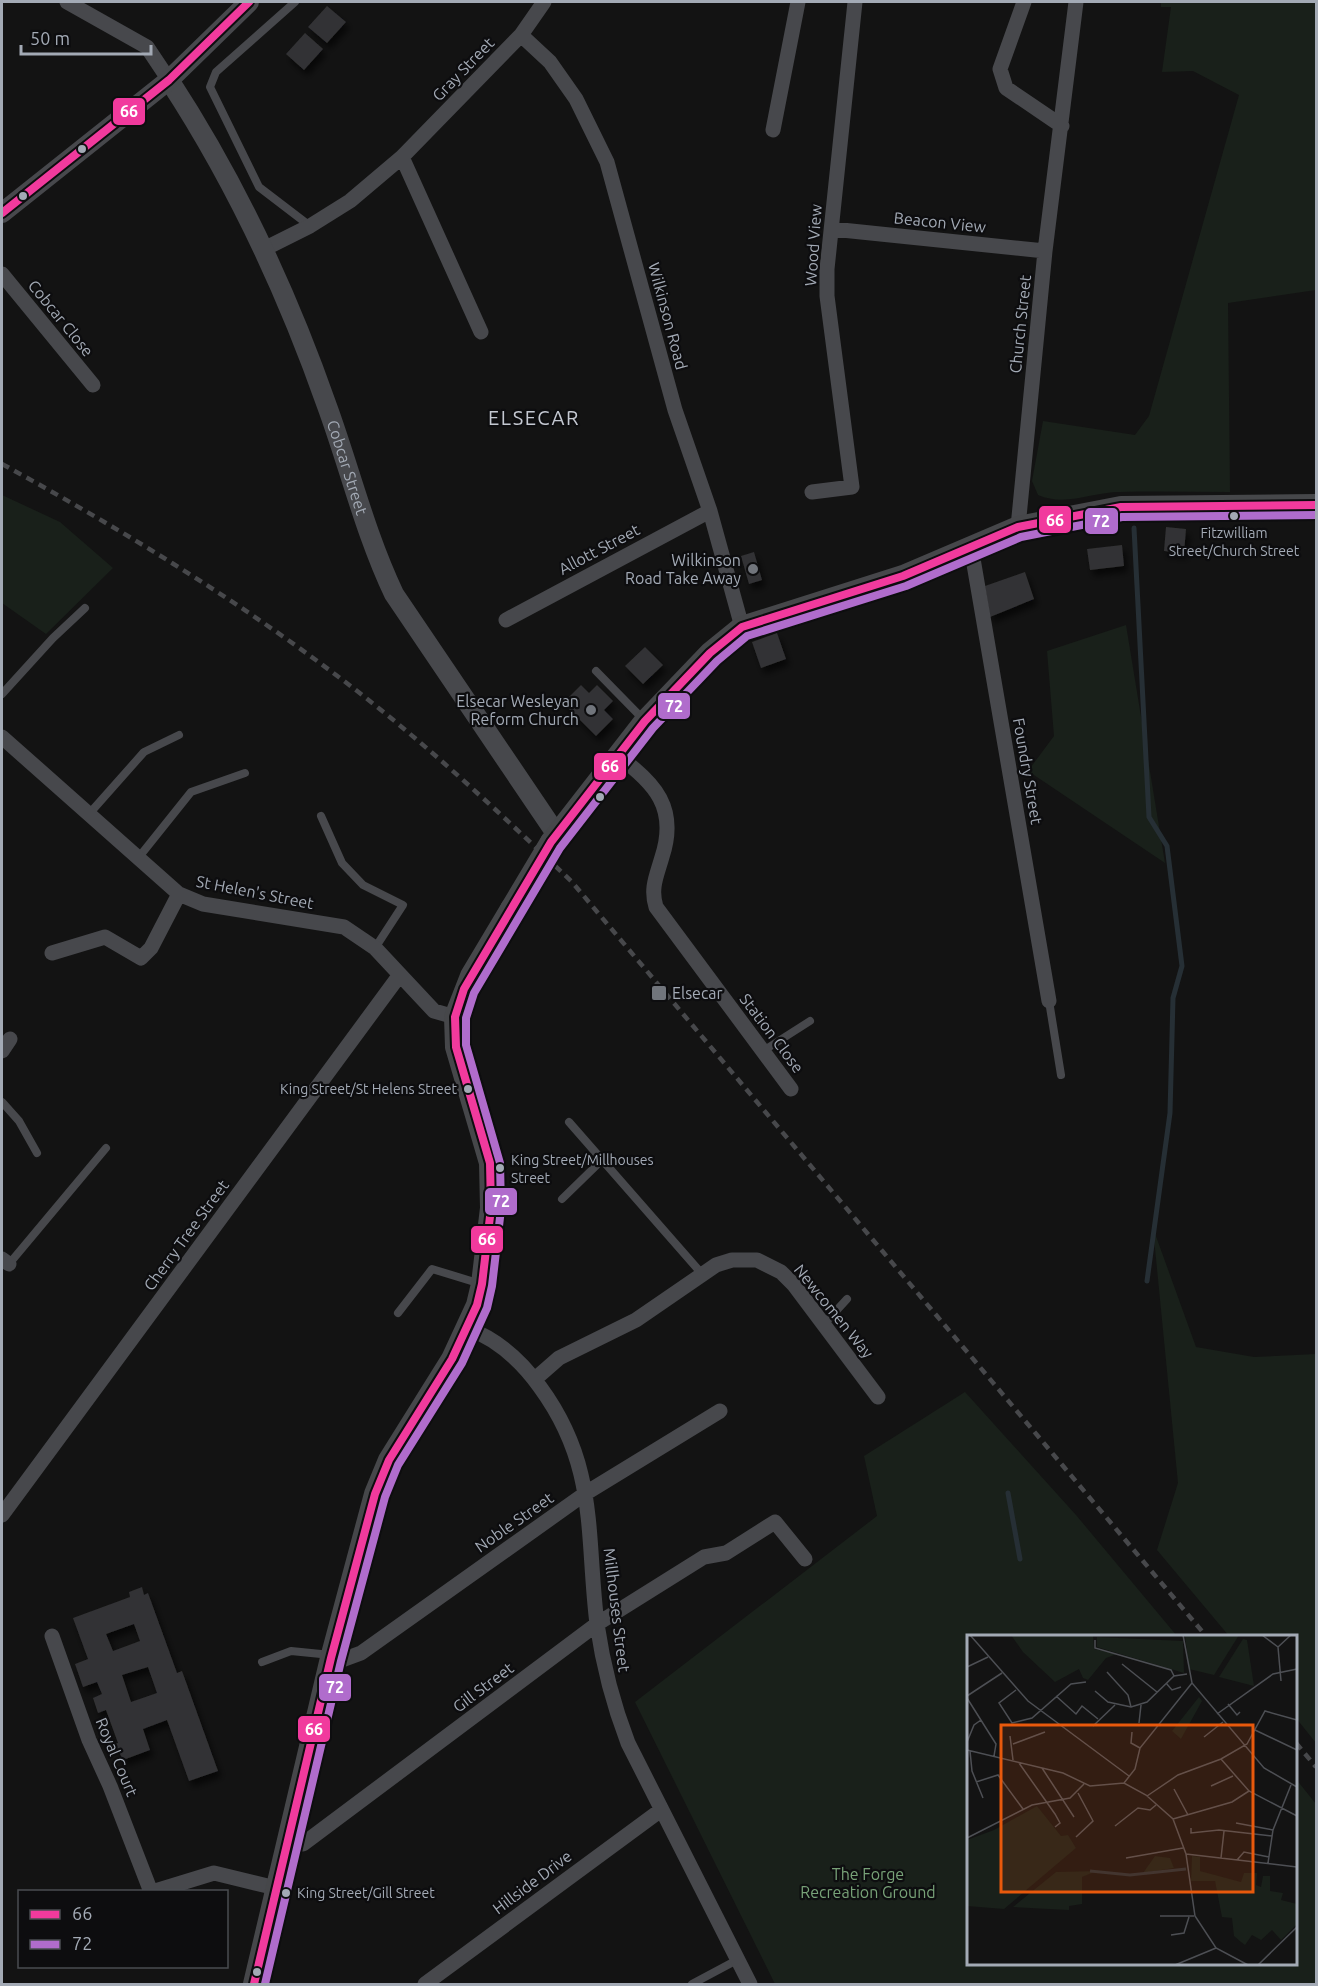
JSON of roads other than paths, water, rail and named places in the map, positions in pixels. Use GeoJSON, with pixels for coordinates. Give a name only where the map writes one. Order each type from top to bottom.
{"type":"FeatureCollection","features":[{"type":"Feature","properties":{"kind":"main road"},"geometry":{"type":"LineString","coordinates":[[254,1984],[332,1657],[375,1494],[389,1460],[452,1359],[467,1328],[482,1284],[491,1208],[490,1163],[456,1047],[455,1017],[471,976],[554,838],[645,721],[710,652],[742,627],[903,576],[1018,527],[1121,507],[1317,505]]}},
{"type":"Feature","properties":{"kind":"street"},"geometry":{"type":"LineString","coordinates":[[67,2],[147,47],[169,80]]}},
{"type":"Feature","properties":{"kind":"street"},"geometry":{"type":"LineString","coordinates":[[2,213],[169,80],[249,2]]}},
{"type":"Feature","properties":{"kind":"street","name":"Gray Street"},"geometry":{"type":"LineString","coordinates":[[264,249],[310,226],[350,201],[402,157],[521,35],[544,2]]}},
{"type":"Feature","properties":{"kind":"street"},"geometry":{"type":"LineString","coordinates":[[773,130],[798,2]]}},
{"type":"Feature","properties":{"kind":"street","name":"Wood View"},"geometry":{"type":"LineString","coordinates":[[812,492],[852,486],[828,296],[832,229],[855,2]]}},
{"type":"Feature","properties":{"kind":"street"},"geometry":{"type":"LineString","coordinates":[[1024,2],[1000,69],[1005,88],[1062,126]]}},
{"type":"Feature","properties":{"kind":"street","name":"Church Street"},"geometry":{"type":"LineString","coordinates":[[1018,527],[1045,251],[1076,2]]}},
{"type":"Feature","properties":{"kind":"street","name":"Wilkinson Road"},"geometry":{"type":"LineString","coordinates":[[521,35],[550,62],[576,99],[607,162],[675,410],[710,511],[742,627]]}},
{"type":"Feature","properties":{"kind":"street","name":"Cobcar Street"},"geometry":{"type":"LineString","coordinates":[[169,80],[189,109],[264,249],[327,405],[375,555],[394,594],[554,838]]}},
{"type":"Feature","properties":{"kind":"street"},"geometry":{"type":"LineString","coordinates":[[402,157],[481,332]]}},
{"type":"Feature","properties":{"kind":"street","name":"Beacon View"},"geometry":{"type":"LineString","coordinates":[[832,229],[1045,251]]}},
{"type":"Feature","properties":{"kind":"street","name":"Cobcar Close"},"geometry":{"type":"LineString","coordinates":[[2,274],[93,384]]}},
{"type":"Feature","properties":{"kind":"street","name":"Allott Street"},"geometry":{"type":"LineString","coordinates":[[506,620],[710,511]]}},
{"type":"Feature","properties":{"kind":"street","name":"Foundry Street"},"geometry":{"type":"LineString","coordinates":[[971,547],[1050,1001]]}},
{"type":"Feature","properties":{"kind":"street","name":"St Helen's Street"},"geometry":{"type":"LineString","coordinates":[[2,737],[178,894],[203,904],[344,927],[375,948],[434,1011],[455,1017]]}},
{"type":"Feature","properties":{"kind":"street","name":"Station Close"},"geometry":{"type":"LineString","coordinates":[[618,756],[651,783],[667,815],[667,842],[653,885],[656,907],[791,1089]]}},
{"type":"Feature","properties":{"kind":"street"},"geometry":{"type":"LineString","coordinates":[[52,953],[105,937],[141,958],[151,948],[178,894]]}},
{"type":"Feature","properties":{"kind":"street","name":"Cherry Tree Street"},"geometry":{"type":"LineString","coordinates":[[2,1515],[399,976]]}},
{"type":"Feature","properties":{"kind":"street","name":"Newcomen Way"},"geometry":{"type":"LineString","coordinates":[[535,1379],[559,1358],[636,1320],[702,1274],[732,1260],[757,1260],[769,1265],[795,1285],[878,1397]]}},
{"type":"Feature","properties":{"kind":"street","name":"Millhouses Street"},"geometry":{"type":"LineString","coordinates":[[467,1328],[496,1343],[519,1362],[554,1405],[571,1438],[586,1493],[597,1624],[612,1702],[628,1743],[750,1984]]}},
{"type":"Feature","properties":{"kind":"street","name":"Noble Street"},"geometry":{"type":"LineString","coordinates":[[332,1657],[342,1660],[361,1653],[586,1493],[720,1412]]}},
{"type":"Feature","properties":{"kind":"street","name":"Gill Street"},"geometry":{"type":"LineString","coordinates":[[287,1843],[298,1845],[309,1840],[597,1624],[704,1557],[726,1553],[775,1522],[806,1559]]}},
{"type":"Feature","properties":{"kind":"street","name":"Royal Court"},"geometry":{"type":"LineString","coordinates":[[52,1636],[89,1740],[110,1786],[150,1890]]}},
{"type":"Feature","properties":{"kind":"street","name":"Hillside Drive"},"geometry":{"type":"LineString","coordinates":[[425,1984],[661,1810]]}},
{"type":"Feature","properties":{"kind":"street"},"geometry":{"type":"LineString","coordinates":[[158,1890],[214,1873],[276,1888]]}},
{"type":"Feature","properties":{"kind":"lane"},"geometry":{"type":"LineString","coordinates":[[295,2],[216,72],[210,87],[259,187],[310,226]]}},
{"type":"Feature","properties":{"kind":"lane"},"geometry":{"type":"LineString","coordinates":[[2,694],[53,638],[85,608]]}},
{"type":"Feature","properties":{"kind":"lane"},"geometry":{"type":"LineString","coordinates":[[596,671],[645,721]]}},
{"type":"Feature","properties":{"kind":"lane"},"geometry":{"type":"LineString","coordinates":[[89,814],[144,752],[179,735]]}},
{"type":"Feature","properties":{"kind":"lane"},"geometry":{"type":"LineString","coordinates":[[139,857],[191,792],[245,773]]}},
{"type":"Feature","properties":{"kind":"lane"},"geometry":{"type":"LineString","coordinates":[[321,816],[342,863],[363,885],[403,905],[375,948]]}},
{"type":"Feature","properties":{"kind":"lane"},"geometry":{"type":"LineString","coordinates":[[1050,1001],[1061,1075]]}},
{"type":"Feature","properties":{"kind":"lane"},"geometry":{"type":"LineString","coordinates":[[763,1051],[810,1021]]}},
{"type":"Feature","properties":{"kind":"lane"},"geometry":{"type":"LineString","coordinates":[[2,1102],[19,1121],[37,1153]]}},
{"type":"Feature","properties":{"kind":"lane"},"geometry":{"type":"LineString","coordinates":[[569,1122],[702,1274]]}},
{"type":"Feature","properties":{"kind":"lane"},"geometry":{"type":"LineString","coordinates":[[5,1262],[106,1148]]}},
{"type":"Feature","properties":{"kind":"lane"},"geometry":{"type":"LineString","coordinates":[[562,1199],[601,1161]]}},
{"type":"Feature","properties":{"kind":"lane"},"geometry":{"type":"LineString","coordinates":[[399,1313],[432,1269],[482,1284]]}},
{"type":"Feature","properties":{"kind":"lane"},"geometry":{"type":"LineString","coordinates":[[825,1323],[848,1299]]}},
{"type":"Feature","properties":{"kind":"lane"},"geometry":{"type":"LineString","coordinates":[[262,1662],[291,1651],[332,1657]]}},
{"type":"Feature","properties":{"kind":"lane"},"geometry":{"type":"LineString","coordinates":[[692,1984],[737,1960]]}},
{"type":"Feature","properties":{"kind":"waterway"},"geometry":{"type":"LineString","coordinates":[[1134,528],[1149,817],[1167,846],[1182,966],[1173,998],[1170,1113],[1147,1281]]}},
{"type":"Feature","properties":{"kind":"waterway"},"geometry":{"type":"LineString","coordinates":[[1008,1493],[1020,1559]]}},
{"type":"Feature","properties":{"kind":"railway"},"geometry":{"type":"LineString","coordinates":[[2,464],[88,512],[173,564],[256,618],[336,675],[427,749],[572,882],[1205,1635]]}},
{"type":"Feature","properties":{"kind":"railway"},"geometry":{"type":"LineString","coordinates":[[1297,1744],[1316,1767]]}},
{"type":"Feature","properties":{"kind":"place","name":"Fitzwilliam Street/Church Street"},"geometry":{"type":"Point","coordinates":[1234,516]}},
{"type":"Feature","properties":{"kind":"place","name":"Wilkinson Road Take Away"},"geometry":{"type":"Point","coordinates":[753,569]}},
{"type":"Feature","properties":{"kind":"place","name":"Elsecar Wesleyan Reform Church"},"geometry":{"type":"Point","coordinates":[591,710]}},
{"type":"Feature","properties":{"kind":"place","name":"Elsecar"},"geometry":{"type":"Point","coordinates":[659,993]}},
{"type":"Feature","properties":{"kind":"place","name":"King Street/St Helens Street"},"geometry":{"type":"Point","coordinates":[468,1089]}},
{"type":"Feature","properties":{"kind":"place","name":"King Street/Millhouses Street"},"geometry":{"type":"Point","coordinates":[500,1168]}},
{"type":"Feature","properties":{"kind":"place","name":"King Street/Gill Street"},"geometry":{"type":"Point","coordinates":[286,1893]}},
{"type":"Feature","properties":{"kind":"district","name":"ELSECAR"},"geometry":{"type":"Point","coordinates":[534,417]}},
{"type":"Feature","properties":{"kind":"park label","name":"The Forge Recreation Ground"},"geometry":{"type":"Point","coordinates":[868,1883]}}]}
